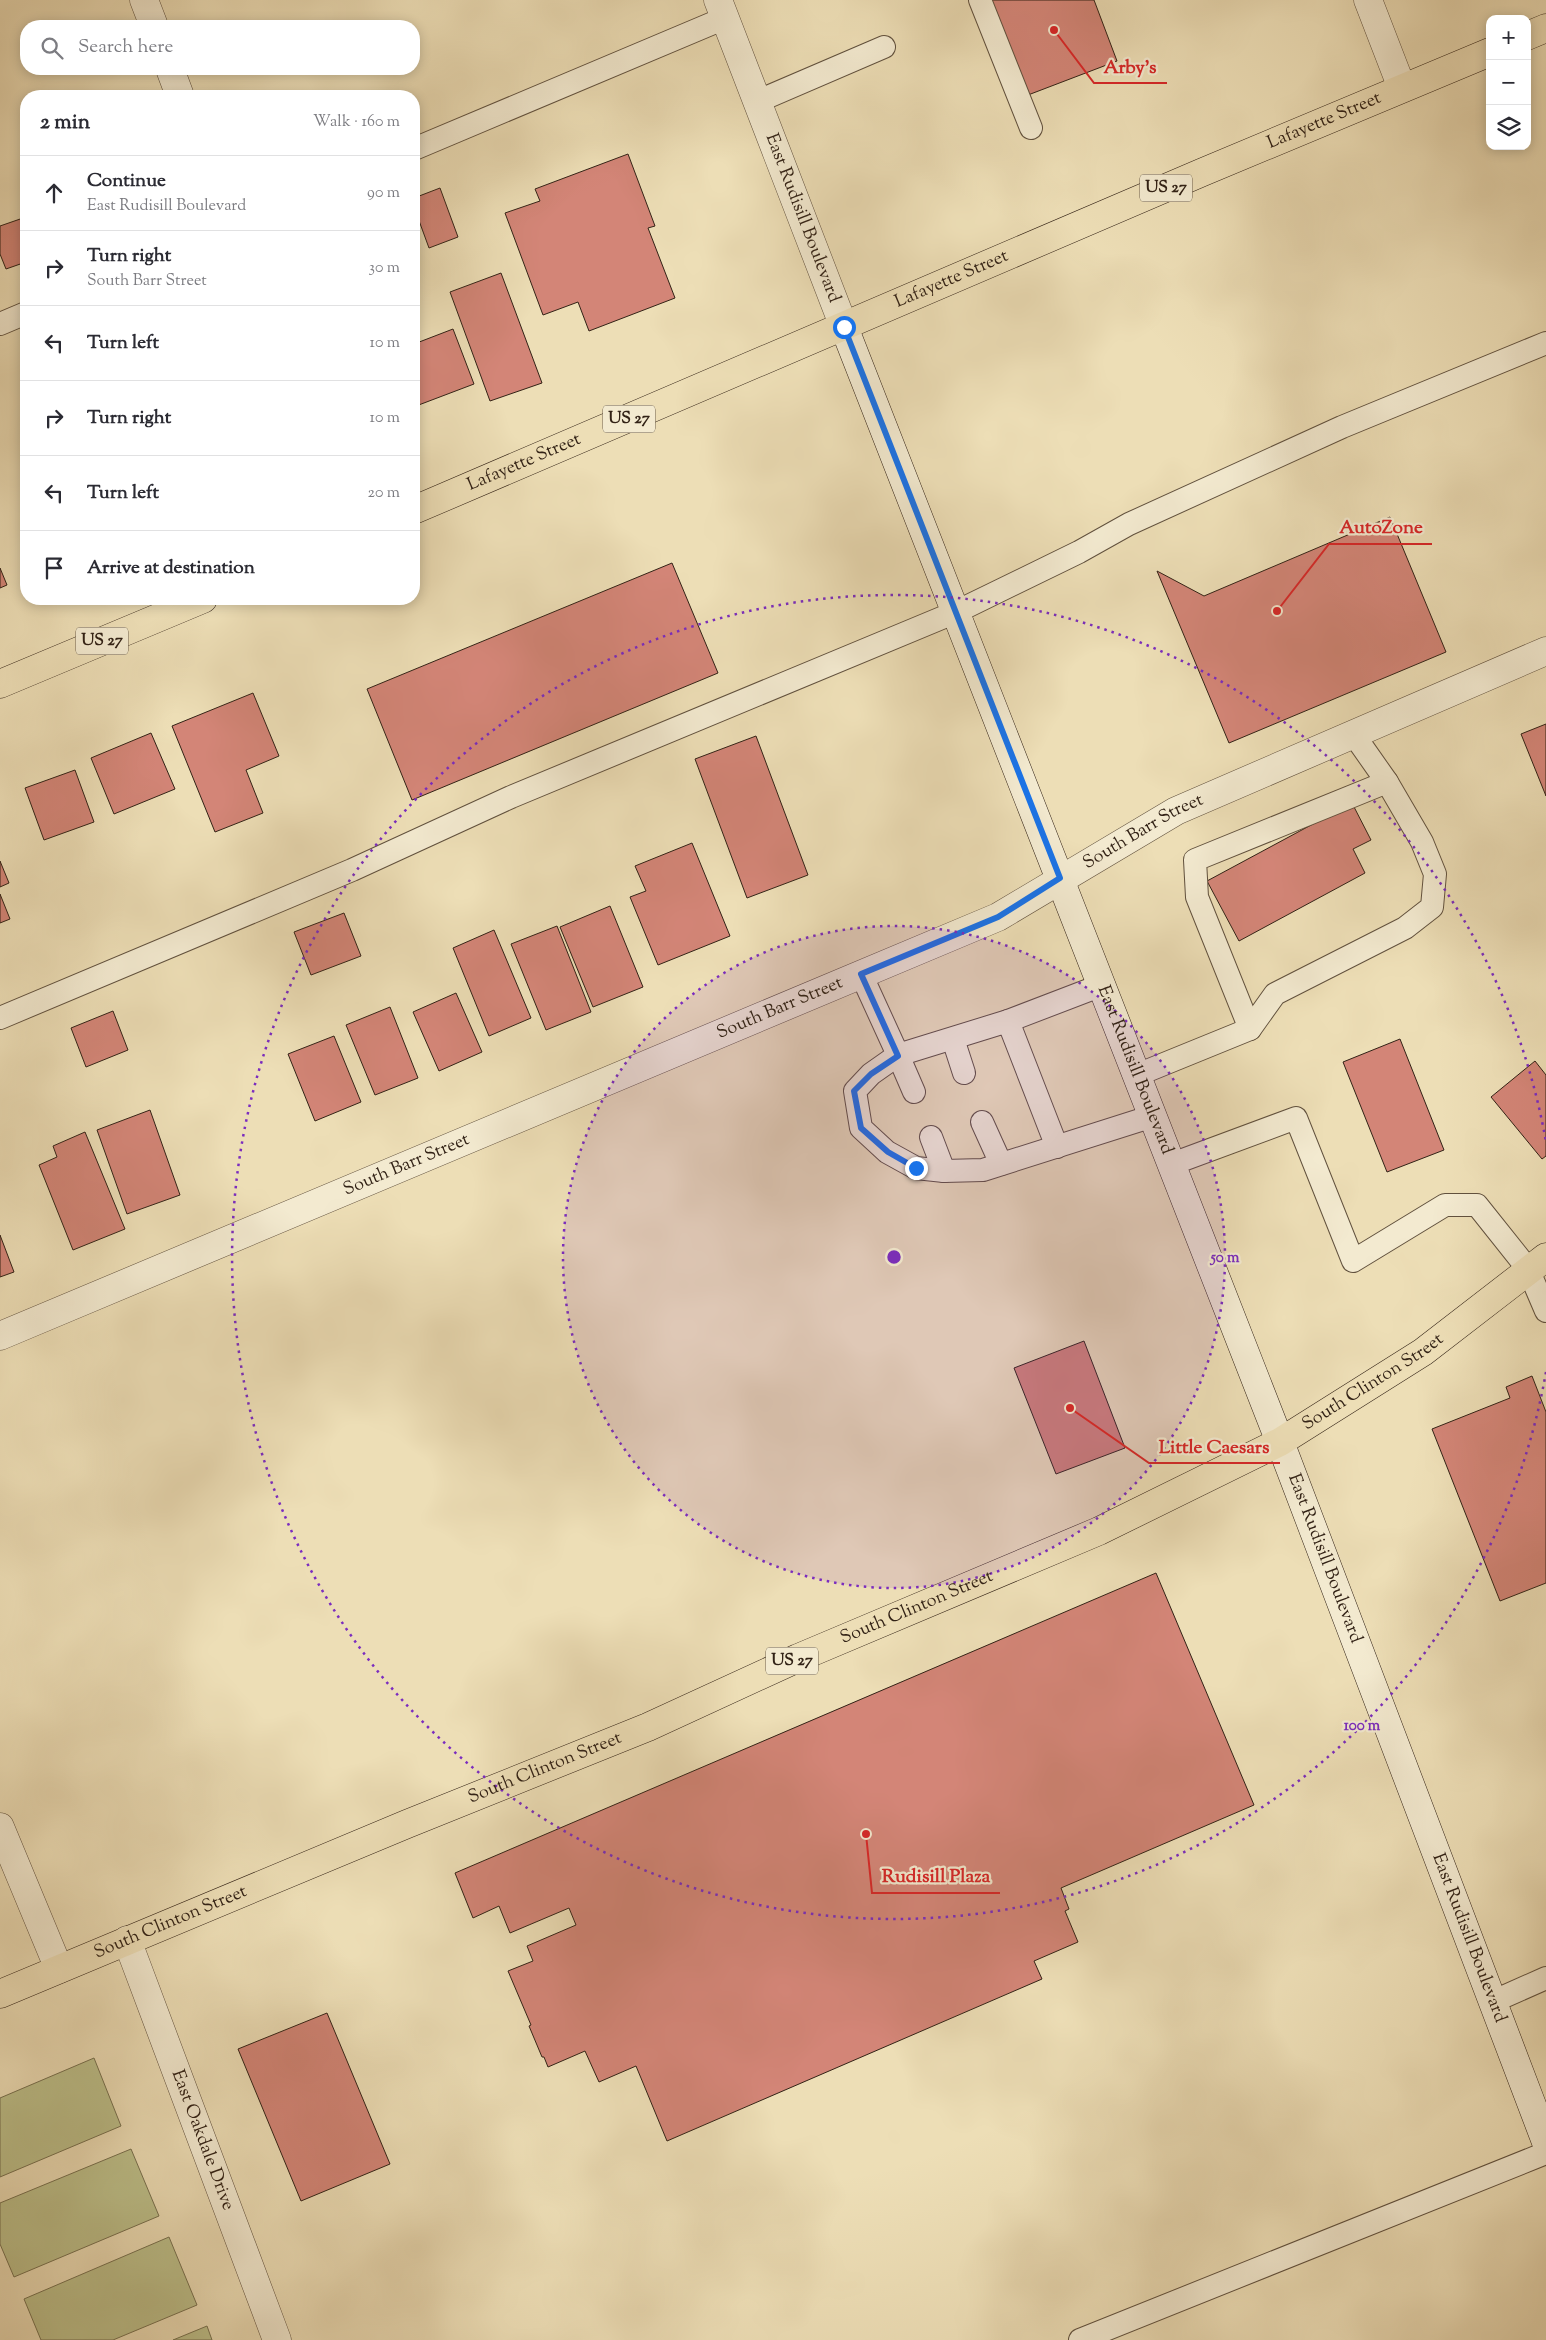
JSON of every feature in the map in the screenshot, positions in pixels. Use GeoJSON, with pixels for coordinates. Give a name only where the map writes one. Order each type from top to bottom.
{"type":"FeatureCollection","features":[{"type":"Feature","properties":{"kind":"highway"},"geometry":{"type":"LineString","coordinates":[[1531,34],[1546,28]]}},
{"type":"Feature","properties":{"kind":"highway","name":"Lafayette Street"},"geometry":{"type":"LineString","coordinates":[[420,507],[1486,54]]}},
{"type":"Feature","properties":{"kind":"highway","name":"US 27"},"geometry":{"type":"LineString","coordinates":[[0,684],[189,605]]}},
{"type":"Feature","properties":{"kind":"highway","name":"South Clinton Street"},"geometry":{"type":"LineString","coordinates":[[0,1994],[127,1940],[648,1727],[798,1658],[1099,1531],[1280,1442],[1423,1352],[1537,1263]]}},
{"type":"Feature","properties":{"kind":"street"},"geometry":{"type":"LineString","coordinates":[[144,0],[152,20]]}},
{"type":"Feature","properties":{"kind":"street"},"geometry":{"type":"LineString","coordinates":[[1368,0],[1402,88]]}},
{"type":"Feature","properties":{"kind":"street","name":"East Rudisill Boulevard"},"geometry":{"type":"LineString","coordinates":[[721,9],[1280,1442],[1546,2142]]}},
{"type":"Feature","properties":{"kind":"street"},"geometry":{"type":"LineString","coordinates":[[172,75],[178,90]]}},
{"type":"Feature","properties":{"kind":"street","name":"South Barr Street"},"geometry":{"type":"LineString","coordinates":[[0,1336],[998,917],[1060,878],[1176,811],[1546,652]]}},
{"type":"Feature","properties":{"kind":"street"},"geometry":{"type":"LineString","coordinates":[[0,1827],[59,1969]]}},
{"type":"Feature","properties":{"kind":"street","name":"East Oakdale Drive"},"geometry":{"type":"LineString","coordinates":[[127,1940],[277,2340]]}},
{"type":"Feature","properties":{"kind":"lane"},"geometry":{"type":"LineString","coordinates":[[980,0],[1031,128]]}},
{"type":"Feature","properties":{"kind":"lane"},"geometry":{"type":"LineString","coordinates":[[420,146],[721,9]]}},
{"type":"Feature","properties":{"kind":"lane"},"geometry":{"type":"LineString","coordinates":[[756,102],[884,48]]}},
{"type":"Feature","properties":{"kind":"lane"},"geometry":{"type":"LineString","coordinates":[[0,324],[20,316]]}},
{"type":"Feature","properties":{"kind":"lane"},"geometry":{"type":"LineString","coordinates":[[0,1018],[352,870],[511,797],[956,612],[1079,552],[1138,520],[1342,427],[1546,343]]}},
{"type":"Feature","properties":{"kind":"lane"},"geometry":{"type":"LineString","coordinates":[[1137,1075],[1250,1029],[1275,994],[1405,928],[1432,907],[1434,874],[1422,842],[1387,782],[1354,735]]}},
{"type":"Feature","properties":{"kind":"lane"},"geometry":{"type":"LineString","coordinates":[[1250,1029],[1197,897],[1195,860],[1387,782]]}},
{"type":"Feature","properties":{"kind":"lane"},"geometry":{"type":"LineString","coordinates":[[861,974],[914,1092]]}},
{"type":"Feature","properties":{"kind":"lane"},"geometry":{"type":"LineString","coordinates":[[1102,985],[1008,1021],[898,1056],[871,1074],[854,1091],[861,1128],[888,1152],[916,1168],[944,1171],[983,1170],[1153,1116]]}},
{"type":"Feature","properties":{"kind":"lane"},"geometry":{"type":"LineString","coordinates":[[1008,1021],[1057,1146]]}},
{"type":"Feature","properties":{"kind":"lane"},"geometry":{"type":"LineString","coordinates":[[953,1039],[964,1073]]}},
{"type":"Feature","properties":{"kind":"lane"},"geometry":{"type":"LineString","coordinates":[[1172,1164],[1296,1118],[1353,1261],[1445,1205],[1477,1205],[1537,1263],[1546,1311]]}},
{"type":"Feature","properties":{"kind":"lane"},"geometry":{"type":"LineString","coordinates":[[982,1122],[1001,1164]]}},
{"type":"Feature","properties":{"kind":"lane"},"geometry":{"type":"LineString","coordinates":[[931,1137],[944,1171]]}},
{"type":"Feature","properties":{"kind":"lane"},"geometry":{"type":"LineString","coordinates":[[1492,2002],[1546,1978]]}},
{"type":"Feature","properties":{"kind":"lane"},"geometry":{"type":"LineString","coordinates":[[1080,2340],[1546,2153]]}},
{"type":"Feature","properties":{"kind":"green space"},"geometry":{"type":"Polygon","coordinates":[[[94,2058],[121,2126],[0,2177],[0,2098],[94,2058]]]}},
{"type":"Feature","properties":{"kind":"green space"},"geometry":{"type":"Polygon","coordinates":[[[131,2149],[159,2216],[14,2277],[0,2244],[0,2203],[131,2149]]]}},
{"type":"Feature","properties":{"kind":"green space"},"geometry":{"type":"Polygon","coordinates":[[[169,2237],[197,2305],[113,2340],[41,2340],[24,2299],[169,2237]]]}},
{"type":"Feature","properties":{"kind":"green space"},"geometry":{"type":"Polygon","coordinates":[[[207,2326],[212,2340],[173,2340],[207,2326]]]}},
{"type":"Feature","properties":{"kind":"building"},"geometry":{"type":"Polygon","coordinates":[[[991,0],[1094,0],[1117,61],[1028,95],[991,0]]]}},
{"type":"Feature","properties":{"kind":"building"},"geometry":{"type":"Polygon","coordinates":[[[628,154],[655,226],[648,228],[675,298],[589,331],[578,302],[543,315],[505,213],[540,201],[535,189],[628,154]]]}},
{"type":"Feature","properties":{"kind":"building"},"geometry":{"type":"Polygon","coordinates":[[[440,188],[458,237],[429,248],[420,223],[420,196],[440,188]]]}},
{"type":"Feature","properties":{"kind":"building"},"geometry":{"type":"Polygon","coordinates":[[[20,219],[20,264],[6,269],[0,254],[0,226],[20,219]]]}},
{"type":"Feature","properties":{"kind":"building"},"geometry":{"type":"Polygon","coordinates":[[[501,273],[542,383],[490,401],[450,292],[501,273]]]}},
{"type":"Feature","properties":{"kind":"building"},"geometry":{"type":"Polygon","coordinates":[[[453,329],[474,384],[420,404],[420,342],[453,329]]]}},
{"type":"Feature","properties":{"kind":"building"},"geometry":{"type":"Polygon","coordinates":[[[1390,517],[1446,652],[1229,743],[1157,571],[1204,596],[1390,517]]]}},
{"type":"Feature","properties":{"kind":"building"},"geometry":{"type":"Polygon","coordinates":[[[672,563],[718,673],[412,800],[367,689],[672,563]]]}},
{"type":"Feature","properties":{"kind":"building"},"geometry":{"type":"Polygon","coordinates":[[[0,568],[7,585],[0,588],[0,568]]]}},
{"type":"Feature","properties":{"kind":"building"},"geometry":{"type":"Polygon","coordinates":[[[253,693],[279,756],[246,770],[263,813],[215,832],[172,726],[253,693]]]}},
{"type":"Feature","properties":{"kind":"building"},"geometry":{"type":"Polygon","coordinates":[[[1546,724],[1546,796],[1521,734],[1546,724]]]}},
{"type":"Feature","properties":{"kind":"building"},"geometry":{"type":"Polygon","coordinates":[[[151,733],[175,789],[114,814],[91,758],[151,733]]]}},
{"type":"Feature","properties":{"kind":"building"},"geometry":{"type":"Polygon","coordinates":[[[756,736],[808,875],[747,898],[695,759],[756,736]]]}},
{"type":"Feature","properties":{"kind":"building"},"geometry":{"type":"Polygon","coordinates":[[[75,770],[94,822],[44,840],[25,788],[75,770]]]}},
{"type":"Feature","properties":{"kind":"building"},"geometry":{"type":"Polygon","coordinates":[[[1352,803],[1371,840],[1353,849],[1365,873],[1239,941],[1207,881],[1352,803]]]}},
{"type":"Feature","properties":{"kind":"building"},"geometry":{"type":"Polygon","coordinates":[[[692,843],[730,936],[658,965],[630,897],[646,891],[635,866],[692,843]]]}},
{"type":"Feature","properties":{"kind":"building"},"geometry":{"type":"Polygon","coordinates":[[[0,861],[9,883],[0,887],[0,861]]]}},
{"type":"Feature","properties":{"kind":"building"},"geometry":{"type":"Polygon","coordinates":[[[0,894],[10,919],[0,923],[0,894]]]}},
{"type":"Feature","properties":{"kind":"building"},"geometry":{"type":"Polygon","coordinates":[[[610,906],[643,987],[593,1007],[560,927],[610,906]]]}},
{"type":"Feature","properties":{"kind":"building"},"geometry":{"type":"Polygon","coordinates":[[[344,913],[361,956],[311,975],[294,932],[344,913]]]}},
{"type":"Feature","properties":{"kind":"building"},"geometry":{"type":"Polygon","coordinates":[[[557,926],[591,1012],[546,1030],[511,944],[557,926]]]}},
{"type":"Feature","properties":{"kind":"building"},"geometry":{"type":"Polygon","coordinates":[[[494,930],[531,1018],[489,1036],[453,948],[494,930]]]}},
{"type":"Feature","properties":{"kind":"building"},"geometry":{"type":"Polygon","coordinates":[[[456,993],[482,1052],[439,1071],[413,1012],[456,993]]]}},
{"type":"Feature","properties":{"kind":"building"},"geometry":{"type":"Polygon","coordinates":[[[390,1007],[418,1078],[375,1095],[346,1025],[390,1007]]]}},
{"type":"Feature","properties":{"kind":"building"},"geometry":{"type":"Polygon","coordinates":[[[113,1011],[128,1050],[86,1067],[71,1028],[113,1011]]]}},
{"type":"Feature","properties":{"kind":"building"},"geometry":{"type":"Polygon","coordinates":[[[334,1036],[361,1102],[315,1121],[288,1054],[334,1036]]]}},
{"type":"Feature","properties":{"kind":"building"},"geometry":{"type":"Polygon","coordinates":[[[1400,1039],[1444,1150],[1387,1172],[1343,1062],[1400,1039]]]}},
{"type":"Feature","properties":{"kind":"building"},"geometry":{"type":"Polygon","coordinates":[[[1535,1061],[1546,1075],[1546,1156],[1542,1159],[1491,1097],[1535,1061]]]}},
{"type":"Feature","properties":{"kind":"building"},"geometry":{"type":"Polygon","coordinates":[[[150,1110],[180,1195],[127,1214],[97,1130],[150,1110]]]}},
{"type":"Feature","properties":{"kind":"building"},"geometry":{"type":"Polygon","coordinates":[[[85,1132],[125,1229],[73,1250],[39,1165],[57,1157],[53,1146],[85,1132]]]}},
{"type":"Feature","properties":{"kind":"building"},"geometry":{"type":"Polygon","coordinates":[[[0,1235],[14,1272],[0,1277],[0,1235]]]}},
{"type":"Feature","properties":{"kind":"building"},"geometry":{"type":"Polygon","coordinates":[[[1084,1341],[1125,1448],[1056,1474],[1014,1368],[1084,1341]]]}},
{"type":"Feature","properties":{"kind":"building"},"geometry":{"type":"Polygon","coordinates":[[[1532,1376],[1546,1412],[1546,1583],[1500,1601],[1432,1429],[1510,1398],[1506,1387],[1532,1376]]]}},
{"type":"Feature","properties":{"kind":"building"},"geometry":{"type":"Polygon","coordinates":[[[1156,1573],[1254,1805],[1061,1888],[1069,1909],[1065,1911],[1078,1942],[1034,1961],[1042,1979],[667,2141],[636,2066],[599,2082],[585,2051],[548,2067],[529,2026],[531,2025],[508,1971],[533,1961],[527,1946],[576,1925],[569,1908],[510,1933],[499,1906],[473,1918],[455,1873],[1156,1573]]]}},
{"type":"Feature","properties":{"kind":"building"},"geometry":{"type":"Polygon","coordinates":[[[327,2013],[390,2164],[301,2201],[238,2049],[327,2013]]]}},
{"type":"Feature","properties":{"kind":"place","name":"Arby's"},"geometry":{"type":"Point","coordinates":[1054,30]}},
{"type":"Feature","properties":{"kind":"place","name":"AutoZone"},"geometry":{"type":"Point","coordinates":[1277,611]}},
{"type":"Feature","properties":{"kind":"place","name":"Little Caesars"},"geometry":{"type":"Point","coordinates":[1070,1408]}},
{"type":"Feature","properties":{"kind":"place","name":"Rudisill Plaza"},"geometry":{"type":"Point","coordinates":[866,1834]}},
{"type":"Feature","properties":{"kind":"route"},"geometry":{"type":"LineString","coordinates":[[844,327],[1060,878],[998,917],[861,974],[898,1056],[871,1074],[854,1091],[861,1128],[888,1152],[916,1168]]}}]}
